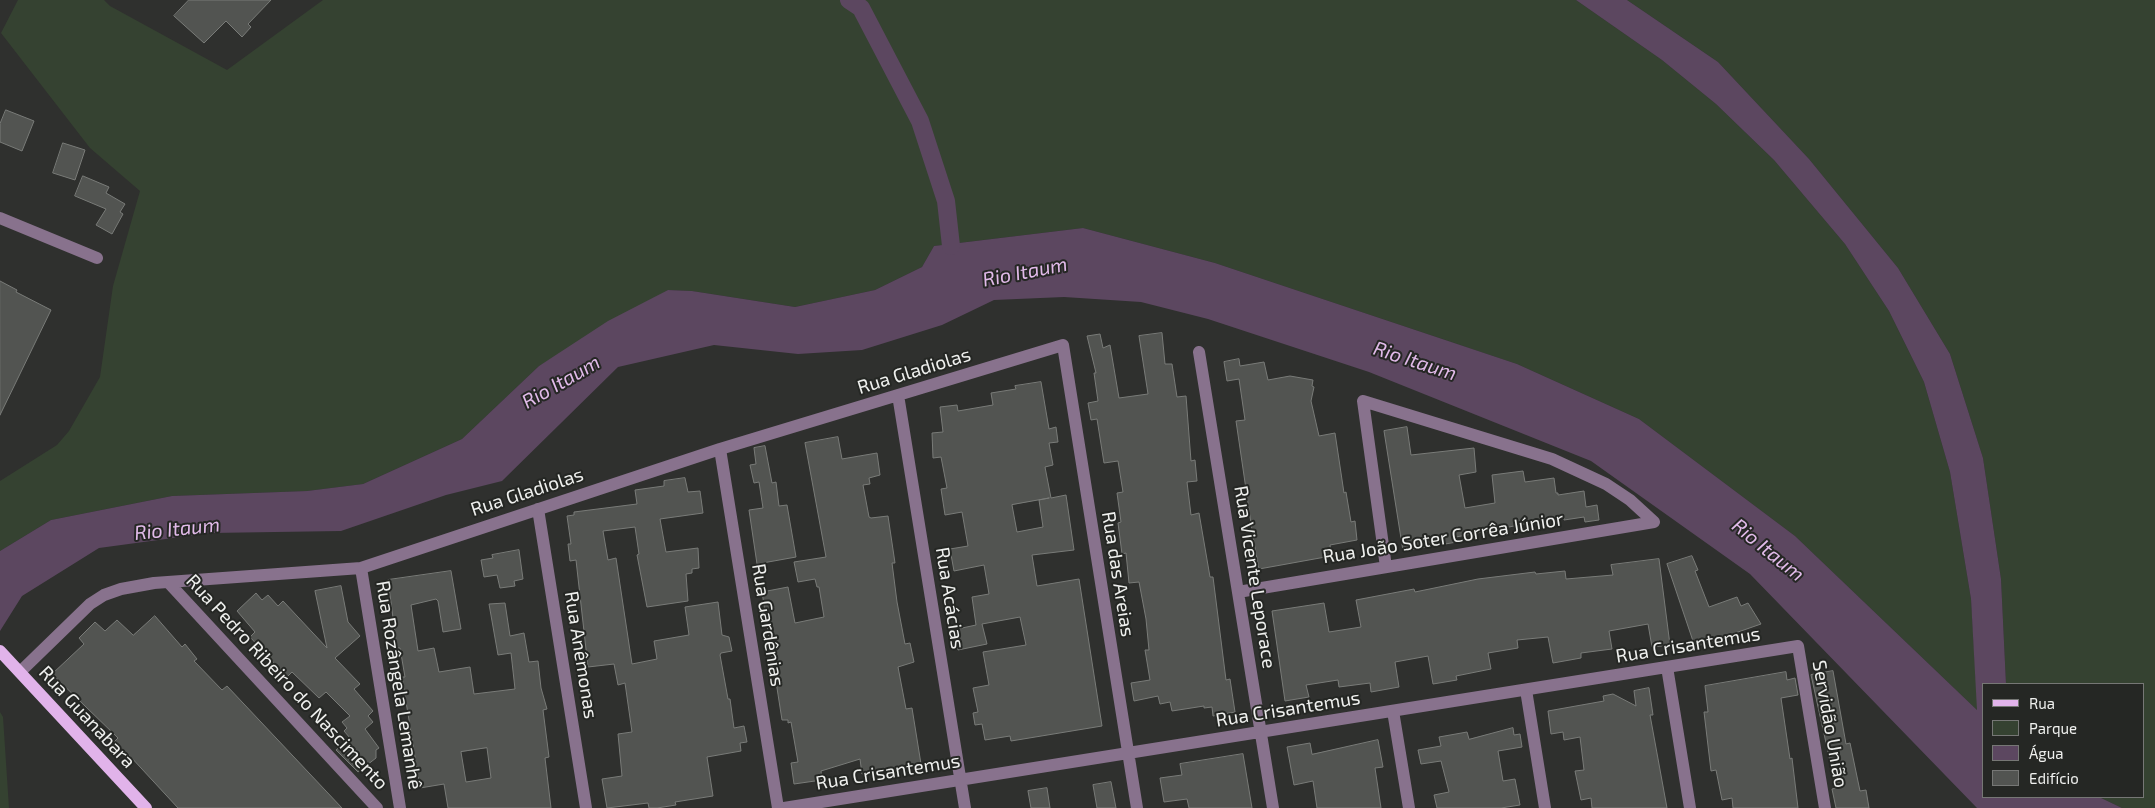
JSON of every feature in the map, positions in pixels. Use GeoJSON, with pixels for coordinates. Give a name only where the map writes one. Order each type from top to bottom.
{"type":"FeatureCollection","features":[{"type":"Feature","properties":{"kind":"main road","name":"Rua Guanabara"},"geometry":{"type":"LineString","coordinates":[[3,655],[146,808]]}},
{"type":"Feature","properties":{"kind":"street"},"geometry":{"type":"LineString","coordinates":[[0,218],[97,258]]}},
{"type":"Feature","properties":{"kind":"street","name":"Rua Gladiolas"},"geometry":{"type":"LineString","coordinates":[[20,672],[90,604],[104,595],[121,589],[168,582],[361,568],[720,449],[1063,345]]}},
{"type":"Feature","properties":{"kind":"street","name":"Rua das Areias"},"geometry":{"type":"LineString","coordinates":[[1063,345],[1137,808]]}},
{"type":"Feature","properties":{"kind":"street","name":"Rua Vicente Leporace"},"geometry":{"type":"LineString","coordinates":[[1200,352],[1274,808]]}},
{"type":"Feature","properties":{"kind":"street","name":"Rua Acácias"},"geometry":{"type":"LineString","coordinates":[[898,395],[965,808]]}},
{"type":"Feature","properties":{"kind":"street","name":"Rua João Soter Corrêa Júnior"},"geometry":{"type":"LineString","coordinates":[[1238,592],[1654,522],[1630,500],[1606,484],[1552,459],[1363,400],[1386,567]]}},
{"type":"Feature","properties":{"kind":"street","name":"Rua Gardênias"},"geometry":{"type":"LineString","coordinates":[[720,449],[778,808]]}},
{"type":"Feature","properties":{"kind":"street","name":"Rua Anêmonas"},"geometry":{"type":"LineString","coordinates":[[538,509],[586,808]]}},
{"type":"Feature","properties":{"kind":"street","name":"Rua Rozângela Lemanhê"},"geometry":{"type":"LineString","coordinates":[[361,568],[400,808]]}},
{"type":"Feature","properties":{"kind":"street","name":"Rua Pedro Ribeiro do Nascimento"},"geometry":{"type":"LineString","coordinates":[[168,582],[377,808]]}},
{"type":"Feature","properties":{"kind":"street","name":"Rua Crisantemus"},"geometry":{"type":"LineString","coordinates":[[784,808],[1798,646]]}},
{"type":"Feature","properties":{"kind":"street","name":"Servidão União"},"geometry":{"type":"LineString","coordinates":[[1798,646],[1825,808]]}},
{"type":"Feature","properties":{"kind":"street"},"geometry":{"type":"LineString","coordinates":[[1667,667],[1690,808]]}},
{"type":"Feature","properties":{"kind":"street"},"geometry":{"type":"LineString","coordinates":[[1526,690],[1545,808]]}},
{"type":"Feature","properties":{"kind":"street"},"geometry":{"type":"LineString","coordinates":[[1393,711],[1408,808]]}},
{"type":"Feature","properties":{"kind":"green space"},"geometry":{"type":"Polygon","coordinates":[[[18,0],[104,0],[110,6],[227,70],[323,0],[1576,0],[1662,60],[1716,104],[1774,160],[1845,244],[1889,311],[1924,382],[1950,472],[1971,599],[1978,711],[1795,536],[1639,419],[1517,364],[1215,263],[1083,228],[934,246],[922,267],[875,290],[795,307],[692,291],[668,290],[539,366],[462,439],[363,484],[307,491],[172,496],[51,520],[0,551],[0,481],[57,445],[69,431],[100,377],[113,286],[140,191],[90,148],[1,33],[18,0]]]}},
{"type":"Feature","properties":{"kind":"green space"},"geometry":{"type":"Polygon","coordinates":[[[1627,0],[2155,0],[2155,808],[2122,808],[2101,798],[2145,798],[2145,683],[2006,683],[2001,579],[1983,458],[1950,354],[1898,268],[1809,159],[1718,62],[1627,0]]]}},
{"type":"Feature","properties":{"kind":"green space"},"geometry":{"type":"Polygon","coordinates":[[[0,712],[3,717],[9,808],[0,808],[0,712]]]}},
{"type":"Feature","properties":{"kind":"water","name":"Rio Itaum"},"geometry":{"type":"Polygon","coordinates":[[[1576,0],[1627,0],[1718,62],[1809,159],[1898,268],[1950,354],[1983,458],[2001,579],[2006,683],[1982,683],[1982,798],[2101,798],[2122,808],[1977,808],[1750,574],[1591,461],[1369,372],[1208,319],[1141,302],[1064,297],[994,300],[942,325],[862,350],[798,354],[714,345],[618,367],[502,481],[446,495],[341,531],[210,533],[99,548],[22,596],[0,631],[0,551],[51,520],[172,496],[307,491],[363,484],[462,439],[539,366],[608,321],[668,290],[692,291],[795,307],[875,290],[922,267],[934,246],[1083,228],[1215,263],[1517,364],[1639,419],[1795,536],[1977,710],[1971,599],[1950,472],[1924,382],[1889,311],[1845,244],[1774,160],[1716,104],[1662,60],[1576,0]]]}},
{"type":"Feature","properties":{"kind":"building"},"geometry":{"type":"Polygon","coordinates":[[[189,0],[271,0],[248,24],[251,27],[242,37],[226,21],[204,43],[174,16],[189,0]]]}},
{"type":"Feature","properties":{"kind":"building"},"geometry":{"type":"Polygon","coordinates":[[[6,110],[34,121],[22,151],[0,142],[0,124],[6,110]]]}},
{"type":"Feature","properties":{"kind":"building"},"geometry":{"type":"Polygon","coordinates":[[[63,143],[85,150],[75,180],[53,173],[63,143]]]}},
{"type":"Feature","properties":{"kind":"building"},"geometry":{"type":"Polygon","coordinates":[[[83,176],[109,187],[106,193],[125,204],[120,212],[123,214],[112,234],[96,225],[106,209],[75,196],[83,176]]]}},
{"type":"Feature","properties":{"kind":"building"},"geometry":{"type":"Polygon","coordinates":[[[0,281],[17,290],[16,292],[51,310],[0,415],[0,281]]]}},
{"type":"Feature","properties":{"kind":"building"},"geometry":{"type":"Polygon","coordinates":[[[1162,333],[1165,364],[1172,364],[1177,397],[1186,396],[1191,461],[1195,460],[1197,481],[1187,482],[1191,515],[1199,513],[1210,577],[1213,577],[1226,680],[1230,679],[1235,712],[1213,716],[1212,707],[1204,708],[1204,706],[1172,711],[1170,702],[1160,704],[1158,696],[1134,701],[1131,683],[1150,680],[1145,650],[1149,650],[1146,619],[1139,582],[1129,583],[1126,553],[1122,554],[1118,523],[1121,522],[1117,493],[1123,492],[1118,461],[1104,463],[1097,419],[1091,420],[1088,403],[1098,401],[1094,373],[1096,373],[1087,336],[1100,334],[1103,348],[1110,345],[1119,398],[1148,394],[1139,336],[1162,333]]]}},
{"type":"Feature","properties":{"kind":"building"},"geometry":{"type":"Polygon","coordinates":[[[1239,359],[1240,366],[1264,362],[1268,380],[1290,376],[1313,380],[1312,386],[1314,387],[1311,401],[1319,436],[1335,433],[1344,493],[1346,492],[1351,522],[1355,521],[1357,540],[1330,545],[1331,556],[1259,569],[1236,421],[1245,420],[1239,379],[1227,381],[1224,362],[1239,359]]]}},
{"type":"Feature","properties":{"kind":"building"},"geometry":{"type":"Polygon","coordinates":[[[1041,382],[1049,429],[1056,427],[1058,442],[1049,443],[1053,465],[1045,467],[1051,498],[1066,495],[1074,550],[1032,555],[1037,586],[1079,579],[1102,726],[1011,741],[1010,736],[985,740],[982,724],[975,725],[973,713],[978,712],[973,688],[989,685],[983,652],[1026,645],[1020,617],[982,624],[987,644],[958,650],[953,630],[976,625],[972,597],[989,594],[984,565],[954,571],[950,549],[968,546],[962,512],[945,515],[941,489],[947,488],[941,457],[933,458],[932,433],[943,432],[940,407],[957,405],[958,411],[993,405],[991,393],[1016,389],[1015,386],[1041,382]],[[1049,498],[1012,505],[1017,532],[1043,527],[1039,500],[1049,498]]]}},
{"type":"Feature","properties":{"kind":"building"},"geometry":{"type":"Polygon","coordinates":[[[1407,427],[1411,455],[1474,448],[1476,472],[1459,475],[1465,508],[1495,503],[1492,475],[1523,471],[1525,482],[1554,478],[1558,495],[1584,491],[1586,507],[1597,505],[1599,520],[1585,522],[1584,517],[1530,523],[1456,537],[1457,542],[1403,551],[1384,431],[1407,427]]]}},
{"type":"Feature","properties":{"kind":"building"},"geometry":{"type":"Polygon","coordinates":[[[838,437],[842,459],[877,453],[880,475],[869,478],[870,484],[863,485],[869,517],[888,516],[895,563],[892,563],[897,602],[905,644],[910,643],[914,662],[898,667],[906,709],[912,708],[921,764],[862,774],[860,759],[821,771],[822,780],[794,784],[791,763],[798,762],[791,722],[788,723],[788,720],[782,720],[762,592],[788,587],[795,623],[824,617],[819,587],[817,587],[815,579],[798,582],[794,562],[826,557],[805,443],[838,437]]]}},
{"type":"Feature","properties":{"kind":"building"},"geometry":{"type":"Polygon","coordinates":[[[765,446],[772,483],[776,482],[779,506],[787,505],[796,557],[757,564],[749,510],[763,508],[759,482],[754,483],[750,465],[756,464],[754,448],[765,446]]]}},
{"type":"Feature","properties":{"kind":"building"},"geometry":{"type":"Polygon","coordinates":[[[685,478],[688,492],[700,491],[703,513],[660,519],[666,552],[698,548],[699,568],[692,569],[692,573],[686,574],[688,601],[647,607],[637,555],[639,554],[635,527],[603,531],[608,560],[616,558],[632,664],[657,659],[654,641],[689,635],[685,607],[718,602],[722,635],[729,637],[732,651],[721,653],[720,655],[728,699],[730,699],[734,728],[744,726],[747,742],[740,743],[741,751],[707,757],[713,796],[675,802],[676,805],[657,808],[649,808],[648,803],[607,808],[602,779],[622,776],[618,734],[632,732],[625,683],[618,685],[614,664],[588,667],[576,560],[570,561],[568,544],[571,544],[567,516],[574,515],[574,512],[637,504],[635,490],[664,486],[664,481],[685,478]]]}},
{"type":"Feature","properties":{"kind":"building"},"geometry":{"type":"Polygon","coordinates":[[[519,550],[523,579],[514,581],[515,586],[500,588],[497,575],[484,577],[481,560],[493,558],[492,555],[519,550]]]}},
{"type":"Feature","properties":{"kind":"building"},"geometry":{"type":"Polygon","coordinates":[[[1692,556],[1698,570],[1695,571],[1709,607],[1737,597],[1741,606],[1748,603],[1761,624],[1695,647],[1667,564],[1692,556]]]}},
{"type":"Feature","properties":{"kind":"building"},"geometry":{"type":"Polygon","coordinates":[[[1659,559],[1670,645],[1652,647],[1648,624],[1609,631],[1612,649],[1581,653],[1581,658],[1553,663],[1548,637],[1517,640],[1518,648],[1488,653],[1491,669],[1456,676],[1457,680],[1433,684],[1428,656],[1395,662],[1399,687],[1371,692],[1370,683],[1339,687],[1338,680],[1306,685],[1309,697],[1285,701],[1272,611],[1324,603],[1329,632],[1361,627],[1356,600],[1414,589],[1415,592],[1478,579],[1535,572],[1536,574],[1565,571],[1566,579],[1613,575],[1611,565],[1659,559]]]}},
{"type":"Feature","properties":{"kind":"building"},"geometry":{"type":"Polygon","coordinates":[[[451,571],[461,629],[443,632],[438,601],[436,599],[411,605],[418,651],[434,648],[439,672],[470,667],[474,694],[515,689],[511,653],[498,655],[489,604],[505,603],[510,636],[524,633],[529,662],[538,661],[541,688],[547,709],[543,710],[549,757],[545,758],[551,808],[448,808],[444,784],[420,788],[402,677],[405,677],[400,648],[397,648],[388,580],[451,571]],[[487,748],[461,752],[466,782],[491,778],[487,748]]]}},
{"type":"Feature","properties":{"kind":"building"},"geometry":{"type":"Polygon","coordinates":[[[341,586],[348,622],[360,636],[335,658],[360,684],[354,689],[373,711],[368,716],[373,722],[365,729],[379,748],[376,750],[376,758],[358,772],[336,750],[350,738],[344,731],[347,728],[342,722],[350,716],[326,692],[319,698],[292,672],[287,677],[250,637],[255,632],[237,611],[256,593],[262,600],[268,595],[278,606],[283,601],[327,648],[315,591],[341,586]]]}},
{"type":"Feature","properties":{"kind":"building"},"geometry":{"type":"Polygon","coordinates":[[[155,616],[182,647],[185,644],[197,659],[194,661],[222,690],[227,686],[342,808],[178,808],[129,755],[127,758],[113,743],[118,738],[52,674],[84,644],[79,638],[95,622],[105,631],[117,620],[133,635],[155,616]]]}},
{"type":"Feature","properties":{"kind":"building"},"geometry":{"type":"Polygon","coordinates":[[[1833,671],[1846,744],[1850,743],[1860,791],[1866,790],[1869,808],[1836,808],[1832,789],[1836,788],[1811,675],[1833,671]]]}},
{"type":"Feature","properties":{"kind":"building"},"geometry":{"type":"Polygon","coordinates":[[[1786,672],[1787,680],[1795,678],[1798,695],[1781,698],[1790,759],[1792,758],[1798,808],[1733,808],[1732,798],[1722,800],[1716,770],[1711,771],[1704,712],[1708,712],[1705,686],[1786,672]]]}},
{"type":"Feature","properties":{"kind":"building"},"geometry":{"type":"Polygon","coordinates":[[[1649,688],[1653,715],[1650,715],[1667,808],[1592,808],[1591,798],[1581,800],[1575,771],[1584,770],[1580,737],[1564,740],[1563,732],[1551,734],[1548,711],[1604,701],[1603,696],[1613,694],[1636,706],[1634,691],[1649,688]]]}},
{"type":"Feature","properties":{"kind":"building"},"geometry":{"type":"Polygon","coordinates":[[[1513,728],[1514,735],[1520,734],[1522,747],[1498,751],[1503,781],[1515,779],[1520,805],[1501,808],[1437,808],[1434,795],[1449,792],[1441,761],[1421,764],[1418,750],[1441,746],[1439,737],[1467,732],[1469,739],[1513,728]]]}},
{"type":"Feature","properties":{"kind":"building"},"geometry":{"type":"Polygon","coordinates":[[[1378,740],[1383,767],[1375,768],[1381,808],[1317,808],[1313,781],[1294,785],[1287,747],[1310,743],[1312,754],[1378,740]]]}},
{"type":"Feature","properties":{"kind":"building"},"geometry":{"type":"Polygon","coordinates":[[[1243,754],[1252,808],[1189,808],[1187,799],[1164,802],[1160,778],[1182,775],[1180,764],[1243,754]]]}},
{"type":"Feature","properties":{"kind":"building"},"geometry":{"type":"Polygon","coordinates":[[[1111,782],[1116,808],[1097,808],[1093,785],[1111,782]]]}},
{"type":"Feature","properties":{"kind":"building"},"geometry":{"type":"Polygon","coordinates":[[[1047,788],[1050,808],[1031,808],[1028,791],[1047,788]]]}},
{"type":"Feature","properties":{"kind":"waterway"},"geometry":{"type":"LineString","coordinates":[[849,0],[861,8],[920,121],[946,201],[951,246]]}}]}
